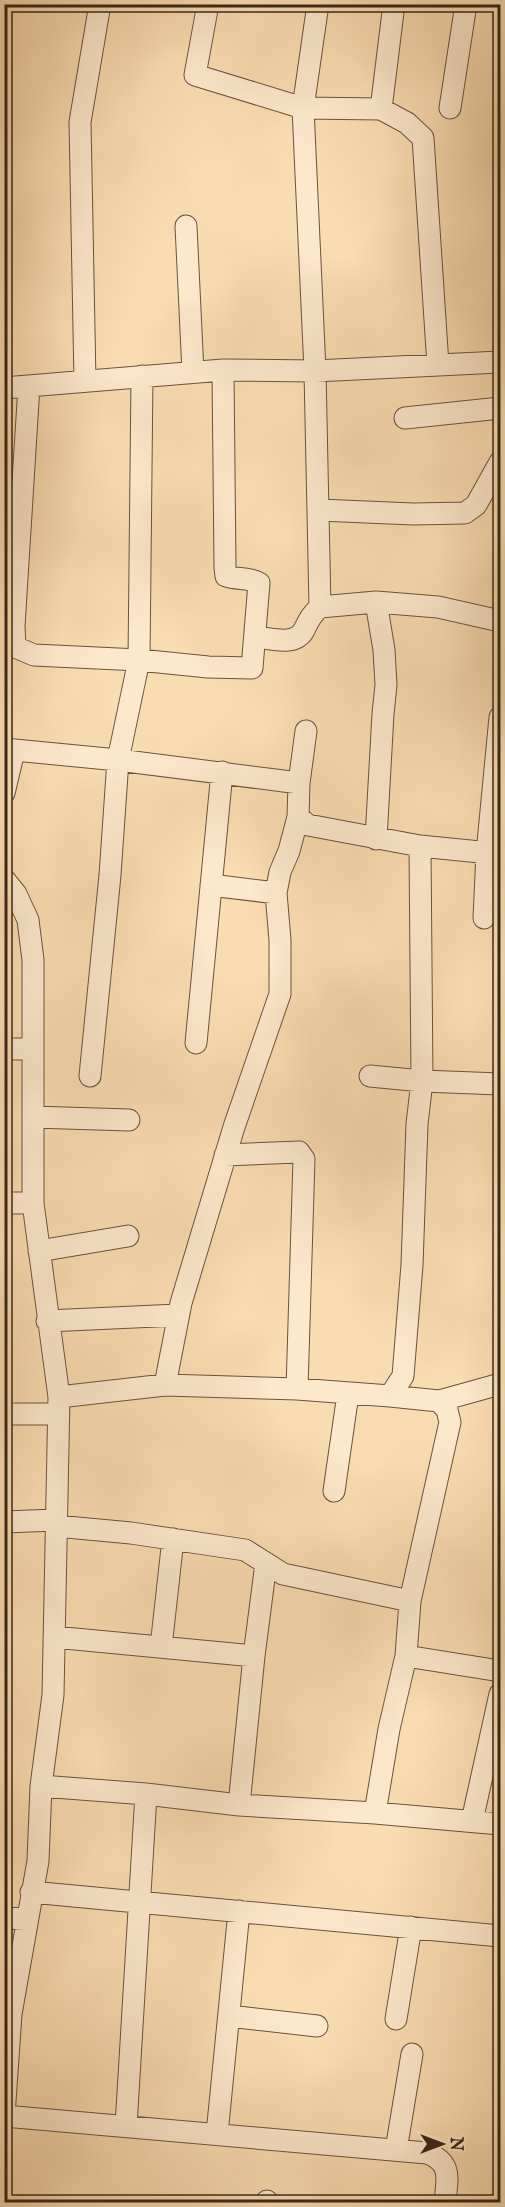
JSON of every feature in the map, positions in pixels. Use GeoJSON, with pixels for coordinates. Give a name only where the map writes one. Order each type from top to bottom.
{"type":"FeatureCollection","features":[{"type":"Feature","properties":{"kind":"street"},"geometry":{"type":"LineString","coordinates":[[85,381],[80,122],[100,4]]}},
{"type":"Feature","properties":{"kind":"street"},"geometry":{"type":"LineString","coordinates":[[208,4],[195,75],[303,108],[381,109],[407,123],[423,138],[438,365]]}},
{"type":"Feature","properties":{"kind":"street"},"geometry":{"type":"LineString","coordinates":[[318,4],[303,108],[315,371],[320,607]]}},
{"type":"Feature","properties":{"kind":"street"},"geometry":{"type":"LineString","coordinates":[[381,109],[394,4]]}},
{"type":"Feature","properties":{"kind":"street"},"geometry":{"type":"LineString","coordinates":[[450,108],[466,4]]}},
{"type":"Feature","properties":{"kind":"street"},"geometry":{"type":"LineString","coordinates":[[186,226],[193,372]]}},
{"type":"Feature","properties":{"kind":"street"},"geometry":{"type":"LineString","coordinates":[[4,388],[223,370],[315,371],[501,362]]}},
{"type":"Feature","properties":{"kind":"street"},"geometry":{"type":"LineString","coordinates":[[28,386],[9,626],[15,647],[34,655],[252,668],[260,583],[254,579],[226,576],[225,568],[223,370]]}},
{"type":"Feature","properties":{"kind":"street"},"geometry":{"type":"LineString","coordinates":[[90,1076],[110,875],[118,760],[139,660],[142,376]]}},
{"type":"Feature","properties":{"kind":"street"},"geometry":{"type":"LineString","coordinates":[[405,418],[501,408]]}},
{"type":"Feature","properties":{"kind":"street"},"geometry":{"type":"LineString","coordinates":[[319,510],[402,514],[465,513],[476,505],[501,462]]}},
{"type":"Feature","properties":{"kind":"street"},"geometry":{"type":"LineString","coordinates":[[476,505],[501,503]]}},
{"type":"Feature","properties":{"kind":"street"},"geometry":{"type":"LineString","coordinates":[[255,637],[291,640],[297,638],[308,619],[320,607],[376,602],[438,607],[501,621]]}},
{"type":"Feature","properties":{"kind":"street"},"geometry":{"type":"LineString","coordinates":[[376,602],[384,650],[386,686],[382,714],[376,839]]}},
{"type":"Feature","properties":{"kind":"street"},"geometry":{"type":"LineString","coordinates":[[484,918],[494,853],[501,717]]}},
{"type":"Feature","properties":{"kind":"street"},"geometry":{"type":"LineString","coordinates":[[165,1385],[178,1315],[225,1155],[280,994],[280,940],[276,893],[280,872],[290,851],[298,817],[299,783],[306,731]]}},
{"type":"Feature","properties":{"kind":"street"},"geometry":{"type":"LineString","coordinates":[[4,793],[9,750],[118,760],[299,783]]}},
{"type":"Feature","properties":{"kind":"street"},"geometry":{"type":"LineString","coordinates":[[196,1043],[222,772]]}},
{"type":"Feature","properties":{"kind":"street"},"geometry":{"type":"LineString","coordinates":[[298,817],[308,825],[376,839],[494,853]]}},
{"type":"Feature","properties":{"kind":"street"},"geometry":{"type":"LineString","coordinates":[[390,1396],[403,1376],[411,1265],[417,1124],[422,1081],[420,846]]}},
{"type":"Feature","properties":{"kind":"street"},"geometry":{"type":"LineString","coordinates":[[4,879],[16,894],[28,920],[33,960],[33,1203],[58,1406],[53,1695],[41,1786],[38,1861],[8,2014],[4,2116],[427,2153],[438,2157],[447,2172],[445,2202]]}},
{"type":"Feature","properties":{"kind":"street"},"geometry":{"type":"LineString","coordinates":[[211,885],[276,893]]}},
{"type":"Feature","properties":{"kind":"street"},"geometry":{"type":"LineString","coordinates":[[4,1049],[33,1048]]}},
{"type":"Feature","properties":{"kind":"street"},"geometry":{"type":"LineString","coordinates":[[370,1076],[422,1081],[501,1084]]}},
{"type":"Feature","properties":{"kind":"street"},"geometry":{"type":"LineString","coordinates":[[33,1117],[129,1120]]}},
{"type":"Feature","properties":{"kind":"street"},"geometry":{"type":"LineString","coordinates":[[225,1155],[299,1152],[304,1159],[297,1389]]}},
{"type":"Feature","properties":{"kind":"street"},"geometry":{"type":"LineString","coordinates":[[4,1203],[33,1203]]}},
{"type":"Feature","properties":{"kind":"street"},"geometry":{"type":"LineString","coordinates":[[39,1251],[128,1236]]}},
{"type":"Feature","properties":{"kind":"street"},"geometry":{"type":"LineString","coordinates":[[47,1321],[178,1315]]}},
{"type":"Feature","properties":{"kind":"street"},"geometry":{"type":"LineString","coordinates":[[4,1414],[165,1385],[297,1389],[440,1401],[501,1384]]}},
{"type":"Feature","properties":{"kind":"street"},"geometry":{"type":"LineString","coordinates":[[334,1491],[348,1394]]}},
{"type":"Feature","properties":{"kind":"street"},"geometry":{"type":"LineString","coordinates":[[375,1813],[389,1729],[406,1656],[410,1601],[450,1422],[447,1410],[440,1401]]}},
{"type":"Feature","properties":{"kind":"street"},"geometry":{"type":"LineString","coordinates":[[4,1522],[56,1523],[245,1550],[283,1574],[410,1601]]}},
{"type":"Feature","properties":{"kind":"street"},"geometry":{"type":"LineString","coordinates":[[162,1647],[173,1539]]}},
{"type":"Feature","properties":{"kind":"street"},"geometry":{"type":"LineString","coordinates":[[239,1806],[266,1563]]}},
{"type":"Feature","properties":{"kind":"street"},"geometry":{"type":"LineString","coordinates":[[54,1637],[254,1656]]}},
{"type":"Feature","properties":{"kind":"street"},"geometry":{"type":"LineString","coordinates":[[406,1656],[501,1671]]}},
{"type":"Feature","properties":{"kind":"street"},"geometry":{"type":"LineString","coordinates":[[472,1821],[501,1695]]}},
{"type":"Feature","properties":{"kind":"street"},"geometry":{"type":"LineString","coordinates":[[41,1786],[146,1794],[239,1806],[375,1813],[501,1824]]}},
{"type":"Feature","properties":{"kind":"street"},"geometry":{"type":"LineString","coordinates":[[126,2126],[146,1794]]}},
{"type":"Feature","properties":{"kind":"street"},"geometry":{"type":"LineString","coordinates":[[31,1892],[501,1936]]}},
{"type":"Feature","properties":{"kind":"street"},"geometry":{"type":"LineString","coordinates":[[217,2133],[238,1911]]}},
{"type":"Feature","properties":{"kind":"street"},"geometry":{"type":"LineString","coordinates":[[4,1918],[26,1919]]}},
{"type":"Feature","properties":{"kind":"street"},"geometry":{"type":"LineString","coordinates":[[396,2019],[411,1927]]}},
{"type":"Feature","properties":{"kind":"street"},"geometry":{"type":"LineString","coordinates":[[229,2016],[317,2026]]}},
{"type":"Feature","properties":{"kind":"street"},"geometry":{"type":"LineString","coordinates":[[396,2150],[412,2054]]}}]}
